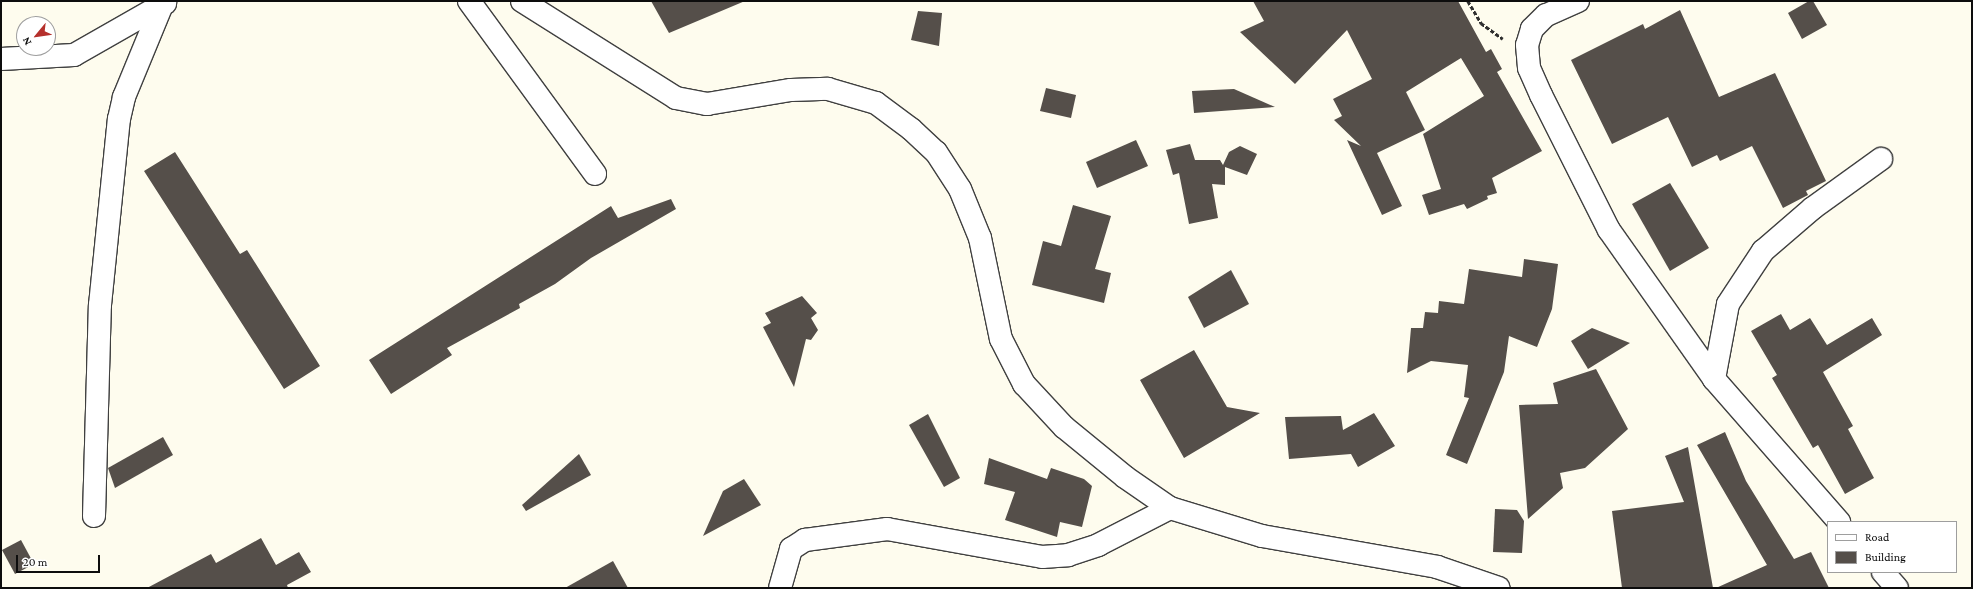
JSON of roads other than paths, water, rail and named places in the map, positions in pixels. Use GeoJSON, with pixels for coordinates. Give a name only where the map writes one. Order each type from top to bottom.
{"type":"FeatureCollection","features":[{"type":"Feature","properties":{"kind":"street"},"geometry":{"type":"LineString","coordinates":[[469,1],[594,174]]}},
{"type":"Feature","properties":{"kind":"street"},"geometry":{"type":"LineString","coordinates":[[522,1],[676,98],[707,104],[791,90],[828,89],[876,103],[911,129],[936,152],[960,189],[980,238],[1001,339],[1024,384],[1064,427],[1125,477],[1170,508],[1262,536],[1437,567],[1499,588]]}},
{"type":"Feature","properties":{"kind":"street"},"geometry":{"type":"LineString","coordinates":[[1578,1],[1541,8],[1532,29],[1527,45],[1529,68],[1541,95],[1609,230],[1714,379],[1838,521]]}},
{"type":"Feature","properties":{"kind":"street"},"geometry":{"type":"LineString","coordinates":[[1,58],[74,55],[165,3]]}},
{"type":"Feature","properties":{"kind":"street"},"geometry":{"type":"LineString","coordinates":[[94,516],[100,305],[118,119],[124,97],[165,3]]}},
{"type":"Feature","properties":{"kind":"street"},"geometry":{"type":"LineString","coordinates":[[1714,379],[1728,304],[1763,251],[1813,208],[1881,159]]}},
{"type":"Feature","properties":{"kind":"street"},"geometry":{"type":"LineString","coordinates":[[780,588],[791,549],[805,540],[887,529],[1042,557],[1068,555],[1098,545],[1170,508]]}},
{"type":"Feature","properties":{"kind":"street"},"geometry":{"type":"LineString","coordinates":[[1884,573],[1897,588]]}}]}
